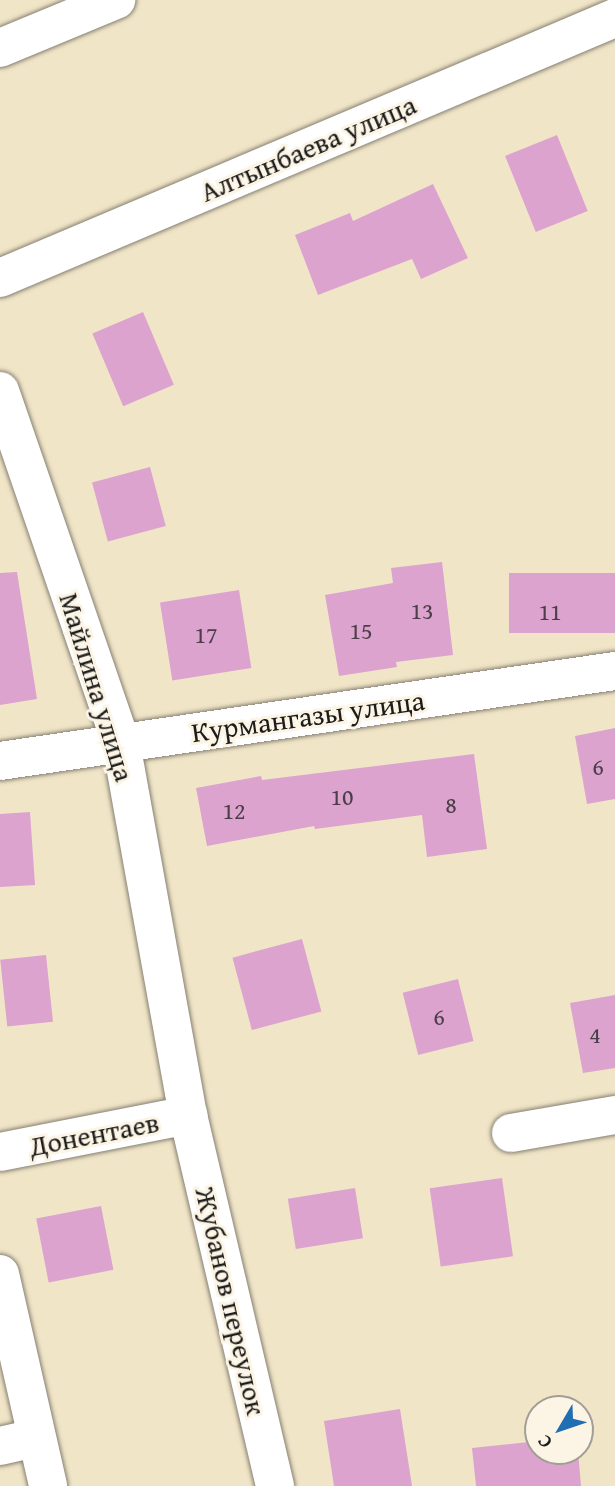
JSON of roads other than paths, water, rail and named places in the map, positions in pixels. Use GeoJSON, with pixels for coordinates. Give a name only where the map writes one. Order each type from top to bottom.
{"type":"FeatureCollection","features":[{"type":"Feature","properties":{"kind":"street"},"geometry":{"type":"LineString","coordinates":[[0,48],[116,0]]}},
{"type":"Feature","properties":{"kind":"street","name":"Алтынбаева улица"},"geometry":{"type":"LineString","coordinates":[[0,278],[615,18]]}},
{"type":"Feature","properties":{"kind":"street","name":"Майлина улица"},"geometry":{"type":"LineString","coordinates":[[0,391],[121,743],[188,1115]]}},
{"type":"Feature","properties":{"kind":"street","name":"Курмангазы улица"},"geometry":{"type":"LineString","coordinates":[[0,761],[615,671]]}},
{"type":"Feature","properties":{"kind":"street","name":"Донентаев"},"geometry":{"type":"LineString","coordinates":[[0,1152],[188,1115]]}},
{"type":"Feature","properties":{"kind":"street","name":"Жубанов переулок"},"geometry":{"type":"LineString","coordinates":[[188,1115],[275,1486]]}},
{"type":"Feature","properties":{"kind":"street"},"geometry":{"type":"LineString","coordinates":[[511,1133],[615,1115]]}},
{"type":"Feature","properties":{"kind":"street"},"geometry":{"type":"LineString","coordinates":[[0,1274],[18,1442],[48,1486]]}}]}
